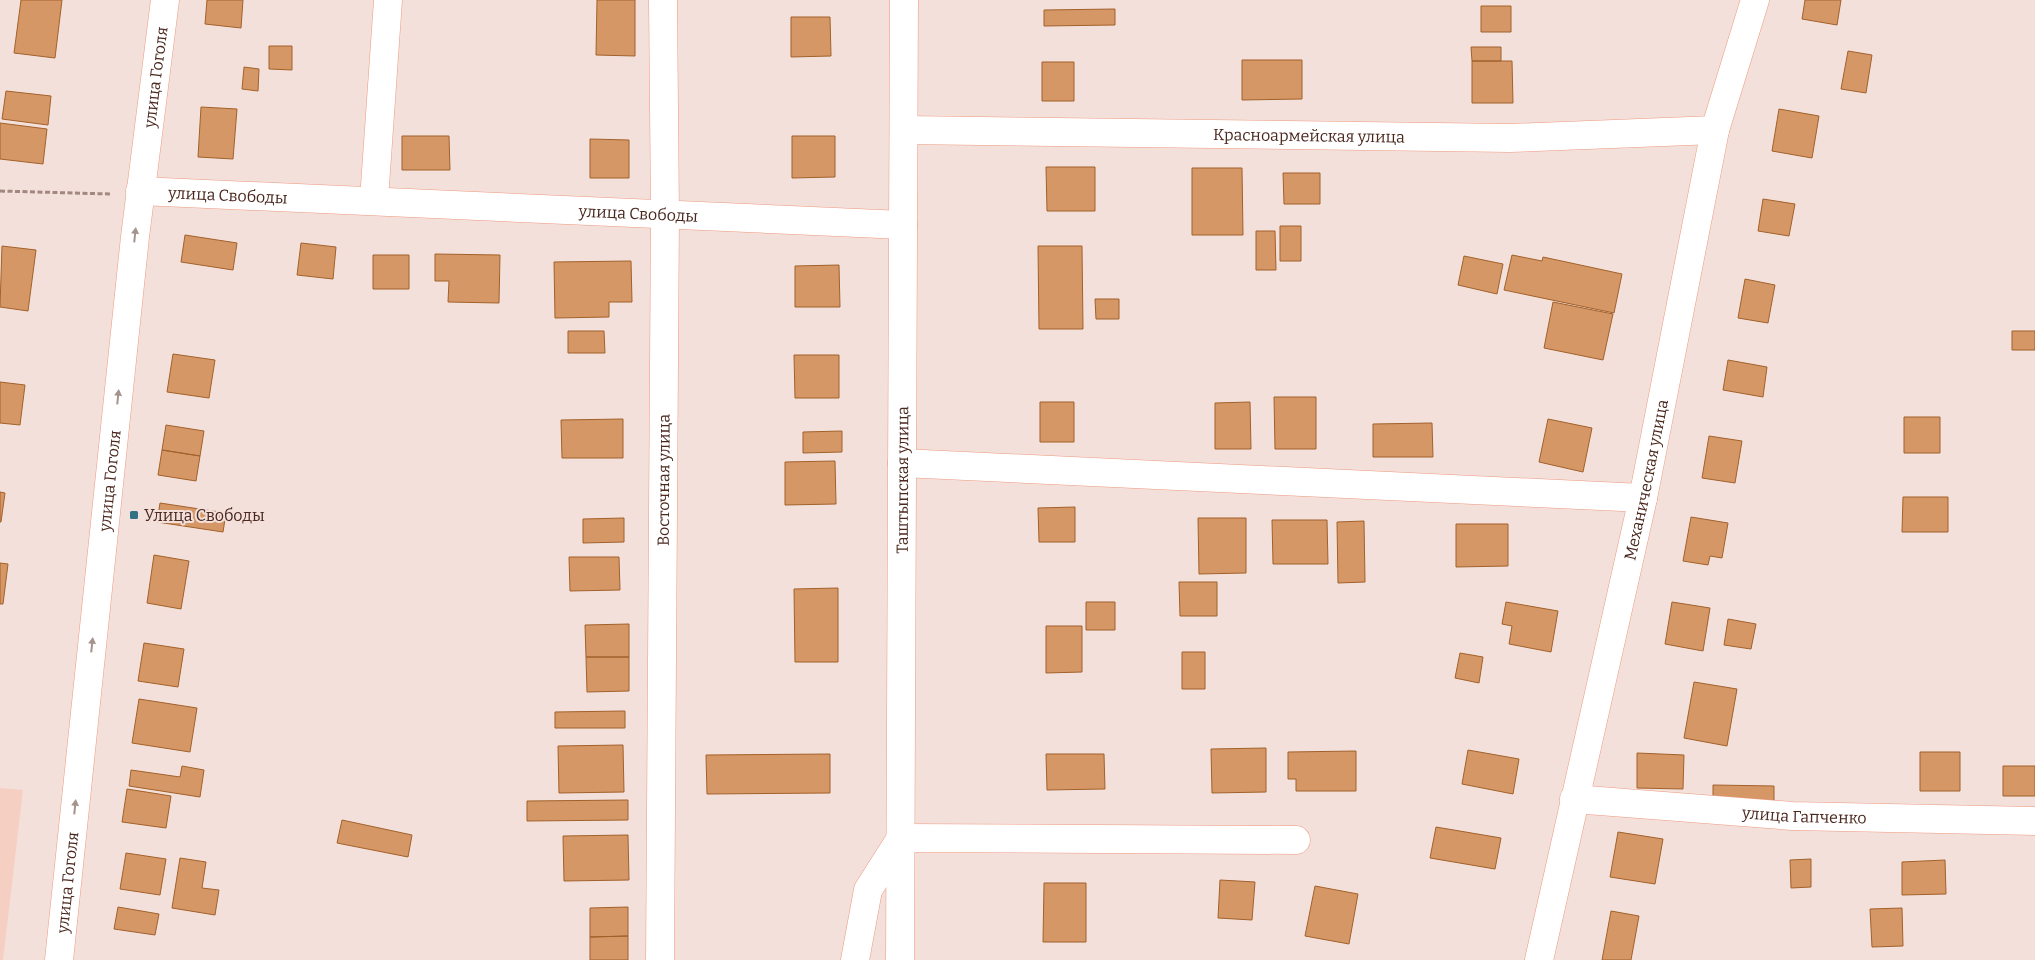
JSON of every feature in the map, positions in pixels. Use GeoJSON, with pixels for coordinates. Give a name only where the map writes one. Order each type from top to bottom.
{"type":"FeatureCollection","features":[{"type":"Feature","properties":{"kind":"street","name":"улица Гоголя"},"geometry":{"type":"LineString","coordinates":[[59,960],[140,191],[165,0]]}},
{"type":"Feature","properties":{"kind":"street"},"geometry":{"type":"LineString","coordinates":[[374,200],[388,0]]}},
{"type":"Feature","properties":{"kind":"street","name":"Восточная улица"},"geometry":{"type":"LineString","coordinates":[[660,960],[666,214],[663,0]]}},
{"type":"Feature","properties":{"kind":"street","name":"Таштыпская улица"},"geometry":{"type":"LineString","coordinates":[[900,960],[904,0]]}},
{"type":"Feature","properties":{"kind":"street","name":"Механическая улица"},"geometry":{"type":"LineString","coordinates":[[1539,960],[1643,498],[1715,130],[1754,0]]}},
{"type":"Feature","properties":{"kind":"street","name":"Красноармейская улица"},"geometry":{"type":"LineString","coordinates":[[904,130],[1510,138],[1715,130]]}},
{"type":"Feature","properties":{"kind":"street","name":"улица Свободы"},"geometry":{"type":"LineString","coordinates":[[140,191],[903,225]]}},
{"type":"Feature","properties":{"kind":"street"},"geometry":{"type":"LineString","coordinates":[[902,463],[1643,498]]}},
{"type":"Feature","properties":{"kind":"street","name":"улица Гапченко"},"geometry":{"type":"LineString","coordinates":[[1574,799],[1792,816],[2035,821]]}},
{"type":"Feature","properties":{"kind":"street"},"geometry":{"type":"LineString","coordinates":[[855,960],[868,890],[901,838],[1296,840]]}},
{"type":"Feature","properties":{"kind":"path"},"geometry":{"type":"LineString","coordinates":[[0,191],[110,194],[109,202]]}},
{"type":"Feature","properties":{"kind":"shaded area"},"geometry":{"type":"Polygon","coordinates":[[[0,788],[23,790],[3,960],[0,960],[0,788]]]}},
{"type":"Feature","properties":{"kind":"building"},"geometry":{"type":"Polygon","coordinates":[[[21,0],[62,0],[55,58],[14,53],[21,0]]]}},
{"type":"Feature","properties":{"kind":"building"},"geometry":{"type":"Polygon","coordinates":[[[207,0],[243,0],[241,28],[205,24],[207,0]]]}},
{"type":"Feature","properties":{"kind":"building"},"geometry":{"type":"Polygon","coordinates":[[[597,0],[635,0],[635,56],[596,55],[597,0]]]}},
{"type":"Feature","properties":{"kind":"building"},"geometry":{"type":"Polygon","coordinates":[[[1805,0],[1841,0],[1837,25],[1802,19],[1805,0]]]}},
{"type":"Feature","properties":{"kind":"building"},"geometry":{"type":"Polygon","coordinates":[[[1481,6],[1511,6],[1511,32],[1481,32],[1481,6]]]}},
{"type":"Feature","properties":{"kind":"building"},"geometry":{"type":"Polygon","coordinates":[[[1115,9],[1115,25],[1044,26],[1044,10],[1115,9]]]}},
{"type":"Feature","properties":{"kind":"building"},"geometry":{"type":"Polygon","coordinates":[[[791,17],[830,17],[831,56],[791,57],[791,17]]]}},
{"type":"Feature","properties":{"kind":"building"},"geometry":{"type":"Polygon","coordinates":[[[269,46],[292,46],[292,70],[269,69],[269,46]]]}},
{"type":"Feature","properties":{"kind":"building"},"geometry":{"type":"Polygon","coordinates":[[[1471,47],[1501,47],[1501,61],[1472,61],[1471,47]]]}},
{"type":"Feature","properties":{"kind":"building"},"geometry":{"type":"Polygon","coordinates":[[[1848,51],[1872,55],[1866,93],[1841,89],[1848,51]]]}},
{"type":"Feature","properties":{"kind":"building"},"geometry":{"type":"Polygon","coordinates":[[[1242,60],[1302,60],[1302,99],[1242,100],[1242,60]]]}},
{"type":"Feature","properties":{"kind":"building"},"geometry":{"type":"Polygon","coordinates":[[[1472,61],[1512,61],[1513,103],[1472,103],[1472,61]]]}},
{"type":"Feature","properties":{"kind":"building"},"geometry":{"type":"Polygon","coordinates":[[[1042,62],[1074,62],[1074,101],[1042,101],[1042,62]]]}},
{"type":"Feature","properties":{"kind":"building"},"geometry":{"type":"Polygon","coordinates":[[[244,67],[259,69],[258,91],[242,89],[244,67]]]}},
{"type":"Feature","properties":{"kind":"building"},"geometry":{"type":"Polygon","coordinates":[[[6,91],[51,96],[48,125],[2,119],[6,91]]]}},
{"type":"Feature","properties":{"kind":"building"},"geometry":{"type":"Polygon","coordinates":[[[201,107],[237,109],[233,159],[198,157],[201,107]]]}},
{"type":"Feature","properties":{"kind":"building"},"geometry":{"type":"Polygon","coordinates":[[[1779,109],[1819,116],[1812,158],[1772,151],[1779,109]]]}},
{"type":"Feature","properties":{"kind":"building"},"geometry":{"type":"Polygon","coordinates":[[[0,123],[47,129],[43,164],[0,159],[0,123]]]}},
{"type":"Feature","properties":{"kind":"building"},"geometry":{"type":"Polygon","coordinates":[[[402,136],[449,136],[450,170],[402,170],[402,136]]]}},
{"type":"Feature","properties":{"kind":"building"},"geometry":{"type":"Polygon","coordinates":[[[792,136],[835,136],[835,177],[792,178],[792,136]]]}},
{"type":"Feature","properties":{"kind":"building"},"geometry":{"type":"Polygon","coordinates":[[[590,139],[629,140],[629,178],[590,178],[590,139]]]}},
{"type":"Feature","properties":{"kind":"building"},"geometry":{"type":"Polygon","coordinates":[[[1046,167],[1095,167],[1095,211],[1047,211],[1046,167]]]}},
{"type":"Feature","properties":{"kind":"building"},"geometry":{"type":"Polygon","coordinates":[[[1192,168],[1242,168],[1243,235],[1192,235],[1192,168]]]}},
{"type":"Feature","properties":{"kind":"building"},"geometry":{"type":"Polygon","coordinates":[[[1283,173],[1320,173],[1320,204],[1284,204],[1283,173]]]}},
{"type":"Feature","properties":{"kind":"building"},"geometry":{"type":"Polygon","coordinates":[[[1763,199],[1795,204],[1789,236],[1758,231],[1763,199]]]}},
{"type":"Feature","properties":{"kind":"building"},"geometry":{"type":"Polygon","coordinates":[[[1280,226],[1301,226],[1301,261],[1280,261],[1280,226]]]}},
{"type":"Feature","properties":{"kind":"building"},"geometry":{"type":"Polygon","coordinates":[[[1256,231],[1275,231],[1276,270],[1256,270],[1256,231]]]}},
{"type":"Feature","properties":{"kind":"building"},"geometry":{"type":"Polygon","coordinates":[[[185,235],[237,243],[233,270],[181,262],[185,235]]]}},
{"type":"Feature","properties":{"kind":"building"},"geometry":{"type":"Polygon","coordinates":[[[301,243],[336,247],[333,279],[297,275],[301,243]]]}},
{"type":"Feature","properties":{"kind":"building"},"geometry":{"type":"Polygon","coordinates":[[[2,246],[36,250],[28,311],[0,307],[2,246]]]}},
{"type":"Feature","properties":{"kind":"building"},"geometry":{"type":"Polygon","coordinates":[[[1038,246],[1082,246],[1083,329],[1039,329],[1038,246]]]}},
{"type":"Feature","properties":{"kind":"building"},"geometry":{"type":"Polygon","coordinates":[[[435,254],[500,255],[499,303],[448,302],[449,281],[435,281],[435,254]]]}},
{"type":"Feature","properties":{"kind":"building"},"geometry":{"type":"Polygon","coordinates":[[[373,255],[409,255],[409,289],[373,289],[373,255]]]}},
{"type":"Feature","properties":{"kind":"building"},"geometry":{"type":"Polygon","coordinates":[[[1512,255],[1542,261],[1543,257],[1622,274],[1614,313],[1504,290],[1512,255]]]}},
{"type":"Feature","properties":{"kind":"building"},"geometry":{"type":"Polygon","coordinates":[[[1464,256],[1503,264],[1497,294],[1458,285],[1464,256]]]}},
{"type":"Feature","properties":{"kind":"building"},"geometry":{"type":"Polygon","coordinates":[[[631,261],[632,302],[609,302],[609,317],[555,318],[554,262],[631,261]]]}},
{"type":"Feature","properties":{"kind":"building"},"geometry":{"type":"Polygon","coordinates":[[[839,265],[840,307],[795,307],[795,266],[839,265]]]}},
{"type":"Feature","properties":{"kind":"building"},"geometry":{"type":"Polygon","coordinates":[[[1745,279],[1775,285],[1768,323],[1738,318],[1745,279]]]}},
{"type":"Feature","properties":{"kind":"building"},"geometry":{"type":"Polygon","coordinates":[[[1095,299],[1119,299],[1119,319],[1096,319],[1095,299]]]}},
{"type":"Feature","properties":{"kind":"building"},"geometry":{"type":"Polygon","coordinates":[[[1553,302],[1613,314],[1603,360],[1544,348],[1553,302]]]}},
{"type":"Feature","properties":{"kind":"building"},"geometry":{"type":"Polygon","coordinates":[[[568,331],[604,331],[605,353],[568,353],[568,331]]]}},
{"type":"Feature","properties":{"kind":"building"},"geometry":{"type":"Polygon","coordinates":[[[2012,331],[2035,331],[2035,350],[2012,350],[2012,331]]]}},
{"type":"Feature","properties":{"kind":"building"},"geometry":{"type":"Polygon","coordinates":[[[173,354],[215,360],[209,398],[167,392],[173,354]]]}},
{"type":"Feature","properties":{"kind":"building"},"geometry":{"type":"Polygon","coordinates":[[[794,355],[839,355],[839,398],[795,398],[794,355]]]}},
{"type":"Feature","properties":{"kind":"building"},"geometry":{"type":"Polygon","coordinates":[[[1728,360],[1767,367],[1763,397],[1723,390],[1728,360]]]}},
{"type":"Feature","properties":{"kind":"building"},"geometry":{"type":"Polygon","coordinates":[[[0,382],[25,385],[20,425],[0,423],[0,382]]]}},
{"type":"Feature","properties":{"kind":"building"},"geometry":{"type":"Polygon","coordinates":[[[1274,397],[1316,397],[1316,449],[1275,449],[1274,397]]]}},
{"type":"Feature","properties":{"kind":"building"},"geometry":{"type":"Polygon","coordinates":[[[1040,402],[1074,402],[1074,442],[1040,442],[1040,402]]]}},
{"type":"Feature","properties":{"kind":"building"},"geometry":{"type":"Polygon","coordinates":[[[1250,402],[1251,449],[1215,449],[1215,403],[1250,402]]]}},
{"type":"Feature","properties":{"kind":"building"},"geometry":{"type":"Polygon","coordinates":[[[1904,417],[1940,417],[1940,453],[1904,453],[1904,417]]]}},
{"type":"Feature","properties":{"kind":"building"},"geometry":{"type":"Polygon","coordinates":[[[623,419],[623,458],[562,458],[561,420],[623,419]]]}},
{"type":"Feature","properties":{"kind":"building"},"geometry":{"type":"Polygon","coordinates":[[[1548,419],[1592,428],[1583,472],[1539,462],[1548,419]]]}},
{"type":"Feature","properties":{"kind":"building"},"geometry":{"type":"Polygon","coordinates":[[[1432,423],[1433,457],[1373,457],[1373,424],[1432,423]]]}},
{"type":"Feature","properties":{"kind":"building"},"geometry":{"type":"Polygon","coordinates":[[[166,425],[204,431],[200,456],[162,450],[166,425]]]}},
{"type":"Feature","properties":{"kind":"building"},"geometry":{"type":"Polygon","coordinates":[[[842,431],[842,452],[803,453],[803,432],[842,431]]]}},
{"type":"Feature","properties":{"kind":"building"},"geometry":{"type":"Polygon","coordinates":[[[1709,436],[1742,441],[1735,483],[1702,478],[1709,436]]]}},
{"type":"Feature","properties":{"kind":"building"},"geometry":{"type":"Polygon","coordinates":[[[162,450],[200,456],[196,481],[158,475],[162,450]]]}},
{"type":"Feature","properties":{"kind":"building"},"geometry":{"type":"Polygon","coordinates":[[[835,461],[836,504],[785,505],[785,462],[835,461]]]}},
{"type":"Feature","properties":{"kind":"building"},"geometry":{"type":"Polygon","coordinates":[[[0,492],[5,493],[1,522],[0,522],[0,492]]]}},
{"type":"Feature","properties":{"kind":"building"},"geometry":{"type":"Polygon","coordinates":[[[1903,497],[1948,497],[1948,532],[1902,532],[1903,497]]]}},
{"type":"Feature","properties":{"kind":"building"},"geometry":{"type":"Polygon","coordinates":[[[160,503],[226,513],[223,532],[157,522],[160,503]]]}},
{"type":"Feature","properties":{"kind":"building"},"geometry":{"type":"Polygon","coordinates":[[[1075,507],[1075,542],[1039,542],[1038,508],[1075,507]]]}},
{"type":"Feature","properties":{"kind":"building"},"geometry":{"type":"Polygon","coordinates":[[[1691,517],[1728,523],[1722,558],[1710,556],[1708,565],[1683,561],[1691,517]]]}},
{"type":"Feature","properties":{"kind":"building"},"geometry":{"type":"Polygon","coordinates":[[[624,518],[624,542],[583,543],[583,519],[624,518]]]}},
{"type":"Feature","properties":{"kind":"building"},"geometry":{"type":"Polygon","coordinates":[[[1198,518],[1246,518],[1246,573],[1199,574],[1198,518]]]}},
{"type":"Feature","properties":{"kind":"building"},"geometry":{"type":"Polygon","coordinates":[[[1272,520],[1327,520],[1328,564],[1273,564],[1272,520]]]}},
{"type":"Feature","properties":{"kind":"building"},"geometry":{"type":"Polygon","coordinates":[[[1364,521],[1365,582],[1338,583],[1337,522],[1364,521]]]}},
{"type":"Feature","properties":{"kind":"building"},"geometry":{"type":"Polygon","coordinates":[[[1456,524],[1508,524],[1508,566],[1456,567],[1456,524]]]}},
{"type":"Feature","properties":{"kind":"building"},"geometry":{"type":"Polygon","coordinates":[[[154,555],[189,561],[181,609],[147,603],[154,555]]]}},
{"type":"Feature","properties":{"kind":"building"},"geometry":{"type":"Polygon","coordinates":[[[569,557],[619,557],[620,590],[570,591],[569,557]]]}},
{"type":"Feature","properties":{"kind":"building"},"geometry":{"type":"Polygon","coordinates":[[[0,563],[8,564],[3,604],[0,604],[0,563]]]}},
{"type":"Feature","properties":{"kind":"building"},"geometry":{"type":"Polygon","coordinates":[[[1179,582],[1217,582],[1217,616],[1180,616],[1179,582]]]}},
{"type":"Feature","properties":{"kind":"building"},"geometry":{"type":"Polygon","coordinates":[[[838,588],[838,662],[795,662],[794,589],[838,588]]]}},
{"type":"Feature","properties":{"kind":"building"},"geometry":{"type":"Polygon","coordinates":[[[1086,602],[1115,602],[1115,630],[1086,630],[1086,602]]]}},
{"type":"Feature","properties":{"kind":"building"},"geometry":{"type":"Polygon","coordinates":[[[1506,602],[1558,611],[1551,652],[1509,644],[1512,626],[1502,624],[1506,602]]]}},
{"type":"Feature","properties":{"kind":"building"},"geometry":{"type":"Polygon","coordinates":[[[1672,602],[1710,608],[1703,651],[1665,644],[1672,602]]]}},
{"type":"Feature","properties":{"kind":"building"},"geometry":{"type":"Polygon","coordinates":[[[1728,619],[1756,624],[1751,649],[1724,645],[1728,619]]]}},
{"type":"Feature","properties":{"kind":"building"},"geometry":{"type":"Polygon","coordinates":[[[629,624],[629,657],[586,657],[585,625],[629,624]]]}},
{"type":"Feature","properties":{"kind":"building"},"geometry":{"type":"Polygon","coordinates":[[[1046,626],[1082,626],[1082,672],[1046,673],[1046,626]]]}},
{"type":"Feature","properties":{"kind":"building"},"geometry":{"type":"Polygon","coordinates":[[[144,643],[184,649],[178,687],[138,681],[144,643]]]}},
{"type":"Feature","properties":{"kind":"building"},"geometry":{"type":"Polygon","coordinates":[[[1182,652],[1205,652],[1205,689],[1182,689],[1182,652]]]}},
{"type":"Feature","properties":{"kind":"building"},"geometry":{"type":"Polygon","coordinates":[[[1460,653],[1483,657],[1479,683],[1455,678],[1460,653]]]}},
{"type":"Feature","properties":{"kind":"building"},"geometry":{"type":"Polygon","coordinates":[[[586,657],[629,657],[629,691],[587,692],[586,657]]]}},
{"type":"Feature","properties":{"kind":"building"},"geometry":{"type":"Polygon","coordinates":[[[1694,682],[1737,689],[1727,746],[1684,738],[1694,682]]]}},
{"type":"Feature","properties":{"kind":"building"},"geometry":{"type":"Polygon","coordinates":[[[139,699],[197,708],[190,752],[132,743],[139,699]]]}},
{"type":"Feature","properties":{"kind":"building"},"geometry":{"type":"Polygon","coordinates":[[[625,711],[625,728],[555,728],[555,712],[625,711]]]}},
{"type":"Feature","properties":{"kind":"building"},"geometry":{"type":"Polygon","coordinates":[[[623,745],[624,792],[559,793],[558,746],[623,745]]]}},
{"type":"Feature","properties":{"kind":"building"},"geometry":{"type":"Polygon","coordinates":[[[1266,748],[1266,792],[1212,793],[1211,749],[1266,748]]]}},
{"type":"Feature","properties":{"kind":"building"},"geometry":{"type":"Polygon","coordinates":[[[1468,750],[1519,759],[1513,794],[1462,784],[1468,750]]]}},
{"type":"Feature","properties":{"kind":"building"},"geometry":{"type":"Polygon","coordinates":[[[1356,751],[1356,791],[1296,791],[1296,779],[1288,779],[1288,752],[1356,751]]]}},
{"type":"Feature","properties":{"kind":"building"},"geometry":{"type":"Polygon","coordinates":[[[1920,752],[1960,752],[1960,791],[1920,791],[1920,752]]]}},
{"type":"Feature","properties":{"kind":"building"},"geometry":{"type":"Polygon","coordinates":[[[1637,753],[1684,755],[1683,789],[1637,788],[1637,753]]]}},
{"type":"Feature","properties":{"kind":"building"},"geometry":{"type":"Polygon","coordinates":[[[830,754],[830,793],[707,794],[706,755],[830,754]]]}},
{"type":"Feature","properties":{"kind":"building"},"geometry":{"type":"Polygon","coordinates":[[[1046,754],[1104,754],[1105,789],[1047,790],[1046,754]]]}},
{"type":"Feature","properties":{"kind":"building"},"geometry":{"type":"Polygon","coordinates":[[[182,766],[204,770],[200,797],[129,786],[131,770],[180,777],[182,766]]]}},
{"type":"Feature","properties":{"kind":"building"},"geometry":{"type":"Polygon","coordinates":[[[2003,766],[2035,766],[2035,796],[2003,796],[2003,766]]]}},
{"type":"Feature","properties":{"kind":"building"},"geometry":{"type":"Polygon","coordinates":[[[1713,785],[1774,786],[1774,805],[1713,804],[1713,785]]]}},
{"type":"Feature","properties":{"kind":"building"},"geometry":{"type":"Polygon","coordinates":[[[127,789],[171,796],[166,828],[122,822],[127,789]]]}},
{"type":"Feature","properties":{"kind":"building"},"geometry":{"type":"Polygon","coordinates":[[[628,800],[628,820],[527,821],[527,801],[628,800]]]}},
{"type":"Feature","properties":{"kind":"building"},"geometry":{"type":"Polygon","coordinates":[[[342,820],[412,835],[408,857],[337,843],[342,820]]]}},
{"type":"Feature","properties":{"kind":"building"},"geometry":{"type":"Polygon","coordinates":[[[1436,827],[1501,838],[1495,869],[1430,858],[1436,827]]]}},
{"type":"Feature","properties":{"kind":"building"},"geometry":{"type":"Polygon","coordinates":[[[1618,832],[1663,839],[1655,884],[1610,877],[1618,832]]]}},
{"type":"Feature","properties":{"kind":"building"},"geometry":{"type":"Polygon","coordinates":[[[628,835],[629,880],[564,881],[563,836],[628,835]]]}},
{"type":"Feature","properties":{"kind":"building"},"geometry":{"type":"Polygon","coordinates":[[[126,853],[166,859],[160,895],[120,889],[126,853]]]}},
{"type":"Feature","properties":{"kind":"building"},"geometry":{"type":"Polygon","coordinates":[[[180,858],[206,862],[202,888],[219,890],[215,915],[172,908],[180,858]]]}},
{"type":"Feature","properties":{"kind":"building"},"geometry":{"type":"Polygon","coordinates":[[[1811,859],[1811,887],[1791,888],[1790,860],[1811,859]]]}},
{"type":"Feature","properties":{"kind":"building"},"geometry":{"type":"Polygon","coordinates":[[[1945,860],[1946,894],[1902,895],[1902,862],[1945,860]]]}},
{"type":"Feature","properties":{"kind":"building"},"geometry":{"type":"Polygon","coordinates":[[[1220,880],[1255,882],[1252,920],[1218,918],[1220,880]]]}},
{"type":"Feature","properties":{"kind":"building"},"geometry":{"type":"Polygon","coordinates":[[[1044,883],[1086,883],[1086,942],[1043,942],[1044,883]]]}},
{"type":"Feature","properties":{"kind":"building"},"geometry":{"type":"Polygon","coordinates":[[[1315,886],[1358,894],[1349,944],[1305,936],[1315,886]]]}},
{"type":"Feature","properties":{"kind":"building"},"geometry":{"type":"Polygon","coordinates":[[[118,907],[159,914],[155,935],[114,929],[118,907]]]}},
{"type":"Feature","properties":{"kind":"building"},"geometry":{"type":"Polygon","coordinates":[[[628,907],[628,936],[590,937],[590,908],[628,907]]]}},
{"type":"Feature","properties":{"kind":"building"},"geometry":{"type":"Polygon","coordinates":[[[1902,908],[1903,946],[1872,947],[1870,909],[1902,908]]]}},
{"type":"Feature","properties":{"kind":"building"},"geometry":{"type":"Polygon","coordinates":[[[1611,911],[1639,916],[1631,960],[1602,960],[1611,911]]]}},
{"type":"Feature","properties":{"kind":"building"},"geometry":{"type":"Polygon","coordinates":[[[628,936],[628,960],[590,960],[590,937],[628,936]]]}},
{"type":"Feature","properties":{"kind":"place","name":"Улица Свободы"},"geometry":{"type":"Point","coordinates":[134,515]}}]}
